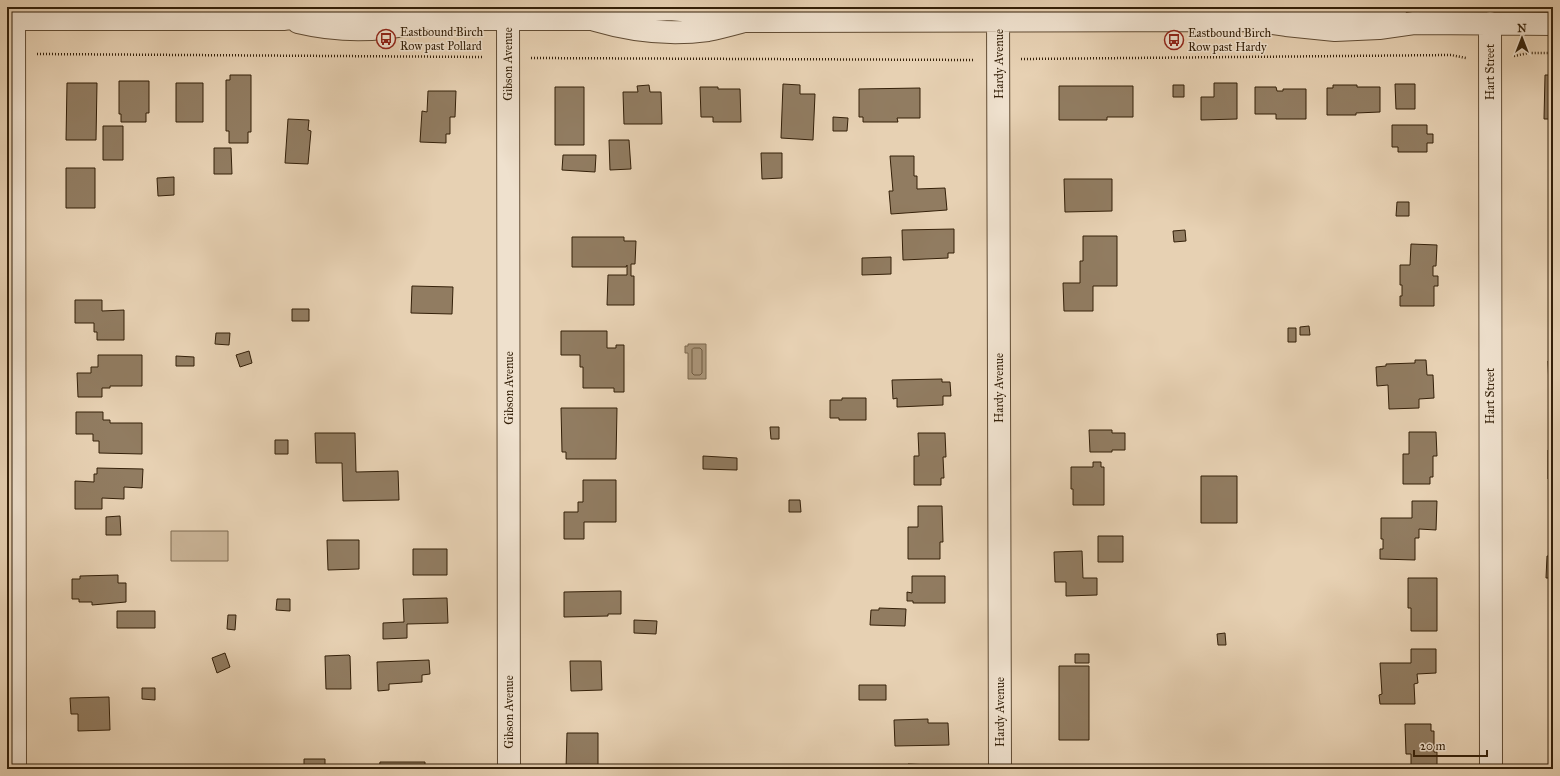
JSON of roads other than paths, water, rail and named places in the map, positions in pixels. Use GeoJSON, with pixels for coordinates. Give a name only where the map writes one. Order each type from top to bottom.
{"type":"FeatureCollection","features":[{"type":"Feature","properties":{"kind":"street"},"geometry":{"type":"LineString","coordinates":[[15,769],[15,54],[12,15],[283,19],[353,11],[400,14],[430,19],[508,13],[588,19],[634,29],[680,32],[708,30],[748,21],[998,13],[1254,20],[1313,11],[1334,10],[1381,15],[1414,23],[1553,24]]}},
{"type":"Feature","properties":{"kind":"street","name":"Gibson Avenue"},"geometry":{"type":"LineString","coordinates":[[508,13],[509,769]]}},
{"type":"Feature","properties":{"kind":"street","name":"Hardy Avenue"},"geometry":{"type":"LineString","coordinates":[[998,13],[1000,769]]}},
{"type":"Feature","properties":{"kind":"street","name":"Hart Street"},"geometry":{"type":"LineString","coordinates":[[1490,23],[1491,769]]}},
{"type":"Feature","properties":{"kind":"water"},"geometry":{"type":"Polygon","coordinates":[[[688,344],[706,344],[706,379],[688,379],[688,353],[685,353],[685,346],[688,346],[688,344]]]}},
{"type":"Feature","properties":{"kind":"place","name":"Eastbound Birch Row past Pollard"},"geometry":{"type":"Point","coordinates":[386,39]}},
{"type":"Feature","properties":{"kind":"place","name":"Eastbound Birch Row past Hardy"},"geometry":{"type":"Point","coordinates":[1174,40]}}]}
